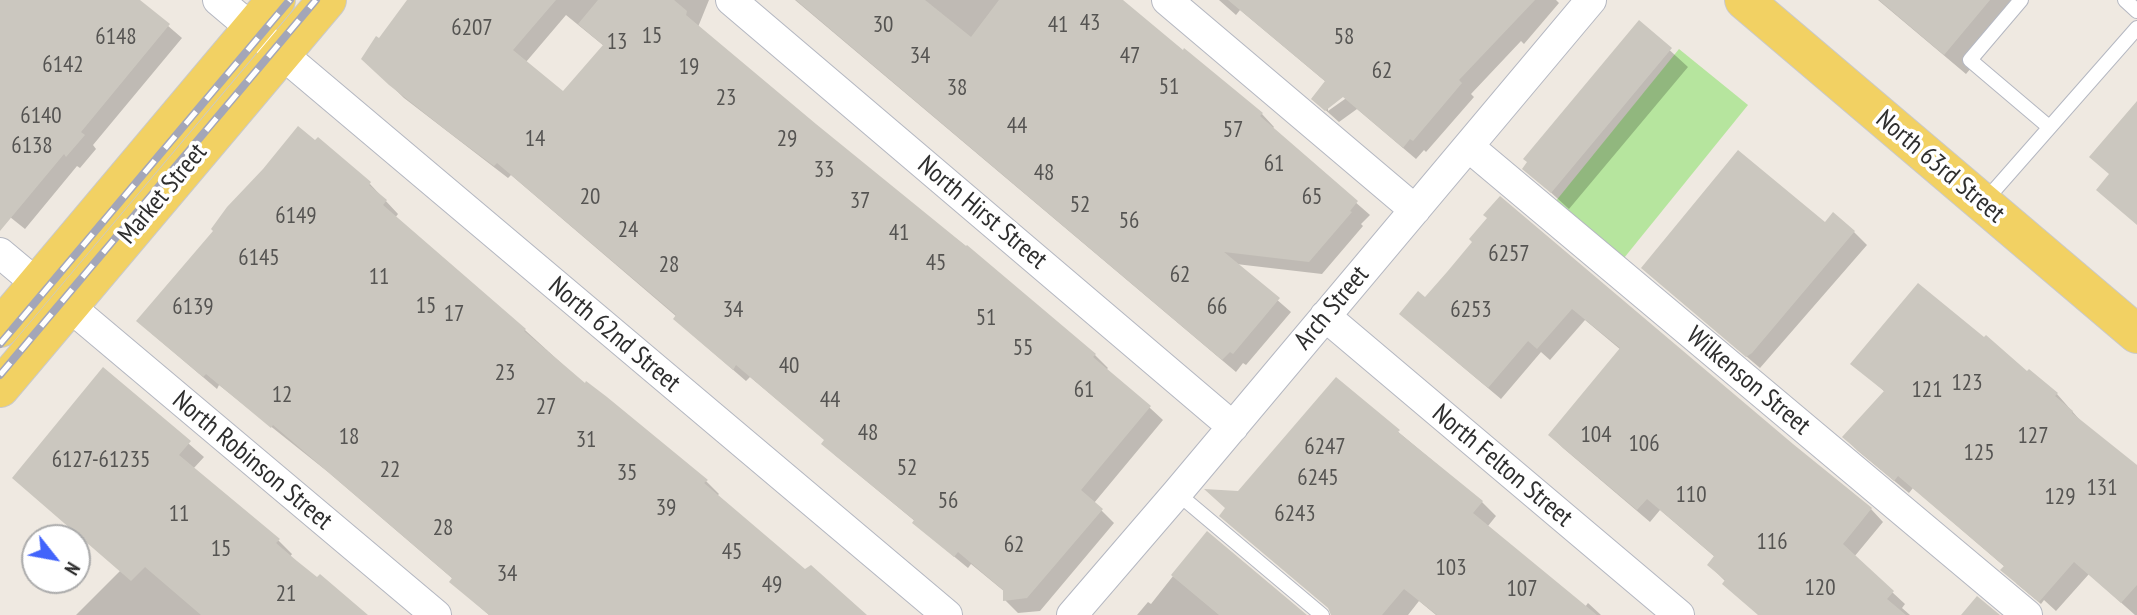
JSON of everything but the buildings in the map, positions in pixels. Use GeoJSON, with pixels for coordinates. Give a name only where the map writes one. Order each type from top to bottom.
{"type":"FeatureCollection","features":[{"type":"Feature","properties":{"kind":"main road","name":"Market Street"},"geometry":{"type":"LineString","coordinates":[[0,328],[276,0]]}},
{"type":"Feature","properties":{"kind":"main road","name":"Market Street"},"geometry":{"type":"LineString","coordinates":[[0,388],[327,0]]}},
{"type":"Feature","properties":{"kind":"main road","name":"North 63rd Street"},"geometry":{"type":"LineString","coordinates":[[1744,0],[2137,334]]}},
{"type":"Feature","properties":{"kind":"street","name":"North 62nd Street"},"geometry":{"type":"LineString","coordinates":[[218,0],[947,615]]}},
{"type":"Feature","properties":{"kind":"street","name":"North Hirst Street"},"geometry":{"type":"LineString","coordinates":[[732,0],[1233,427]]}},
{"type":"Feature","properties":{"kind":"street"},"geometry":{"type":"LineString","coordinates":[[1167,0],[1415,211]]}},
{"type":"Feature","properties":{"kind":"street","name":"Arch Street"},"geometry":{"type":"LineString","coordinates":[[1072,615],[1591,0]]}},
{"type":"Feature","properties":{"kind":"street","name":"Wilkenson Street"},"geometry":{"type":"LineString","coordinates":[[1469,146],[2027,615]]}},
{"type":"Feature","properties":{"kind":"street"},"geometry":{"type":"LineString","coordinates":[[0,253],[37,284]]}},
{"type":"Feature","properties":{"kind":"street","name":"North Robinson Street"},"geometry":{"type":"LineString","coordinates":[[69,306],[436,615]]}},
{"type":"Feature","properties":{"kind":"street","name":"North Felton Street"},"geometry":{"type":"LineString","coordinates":[[1325,316],[1679,615]]}},
{"type":"Feature","properties":{"kind":"lane"},"geometry":{"type":"LineString","coordinates":[[2021,0],[1970,60],[2049,127]]}},
{"type":"Feature","properties":{"kind":"lane"},"geometry":{"type":"LineString","coordinates":[[2125,0],[2137,11]]}},
{"type":"Feature","properties":{"kind":"lane"},"geometry":{"type":"LineString","coordinates":[[1983,203],[2137,28]]}},
{"type":"Feature","properties":{"kind":"lane"},"geometry":{"type":"LineString","coordinates":[[1177,493],[1322,615]]}},
{"type":"Feature","properties":{"kind":"green space"},"geometry":{"type":"Polygon","coordinates":[[[1679,49],[1748,105],[1624,258],[1555,202],[1679,49]]]}},
{"type":"Feature","properties":{"kind":"railway"},"geometry":{"type":"LineString","coordinates":[[0,344],[290,0]]}},
{"type":"Feature","properties":{"kind":"railway"},"geometry":{"type":"LineString","coordinates":[[0,375],[316,0]]}}]}
